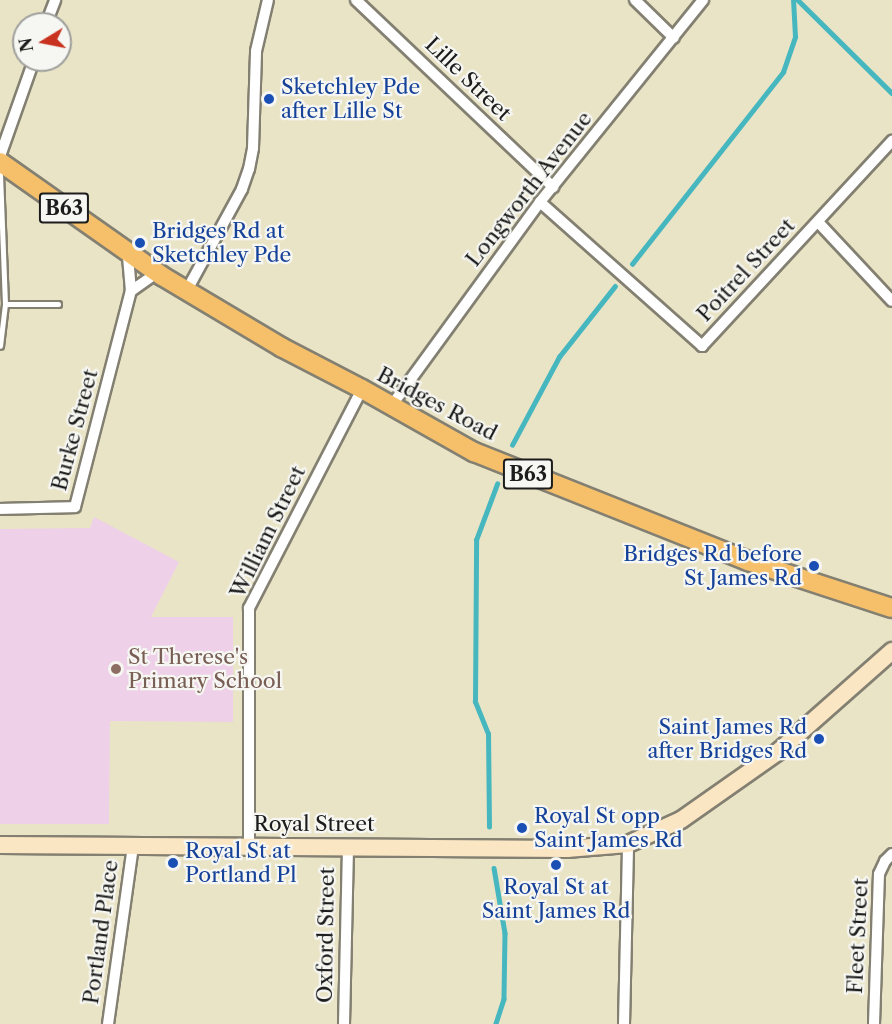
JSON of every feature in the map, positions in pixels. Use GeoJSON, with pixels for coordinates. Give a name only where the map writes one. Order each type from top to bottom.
{"type":"FeatureCollection","features":[{"type":"Feature","properties":{"kind":"main road","name":"Bridges Road"},"geometry":{"type":"LineString","coordinates":[[0,162],[157,273],[281,348],[362,388],[474,452],[748,561],[892,608]]}},
{"type":"Feature","properties":{"kind":"main road","name":"Royal Street"},"geometry":{"type":"LineString","coordinates":[[0,845],[567,849],[628,844],[681,820],[779,751],[892,651]]}},
{"type":"Feature","properties":{"kind":"street"},"geometry":{"type":"LineString","coordinates":[[187,290],[242,189],[249,170],[253,148],[256,51],[268,0]]}},
{"type":"Feature","properties":{"kind":"street","name":"Lille Street"},"geometry":{"type":"LineString","coordinates":[[356,0],[553,187]]}},
{"type":"Feature","properties":{"kind":"street"},"geometry":{"type":"LineString","coordinates":[[635,0],[674,39]]}},
{"type":"Feature","properties":{"kind":"street","name":"Longworth Avenue"},"geometry":{"type":"LineString","coordinates":[[392,405],[540,202],[674,39],[703,0]]}},
{"type":"Feature","properties":{"kind":"street"},"geometry":{"type":"LineString","coordinates":[[0,156],[30,72]]}},
{"type":"Feature","properties":{"kind":"street","name":"Poitrel Street"},"geometry":{"type":"LineString","coordinates":[[540,202],[702,346],[892,141]]}},
{"type":"Feature","properties":{"kind":"street"},"geometry":{"type":"LineString","coordinates":[[818,222],[892,301]]}},
{"type":"Feature","properties":{"kind":"street","name":"Burke Street"},"geometry":{"type":"LineString","coordinates":[[0,509],[75,507],[131,291],[128,254]]}},
{"type":"Feature","properties":{"kind":"street"},"geometry":{"type":"LineString","coordinates":[[131,291],[157,273]]}},
{"type":"Feature","properties":{"kind":"street","name":"William Street"},"geometry":{"type":"LineString","coordinates":[[249,846],[249,608],[362,388]]}},
{"type":"Feature","properties":{"kind":"street"},"geometry":{"type":"LineString","coordinates":[[624,1024],[628,844]]}},
{"type":"Feature","properties":{"kind":"street","name":"Portland Place"},"geometry":{"type":"LineString","coordinates":[[108,1024],[133,845]]}},
{"type":"Feature","properties":{"kind":"street","name":"Oxford Street"},"geometry":{"type":"LineString","coordinates":[[344,1024],[348,847]]}},
{"type":"Feature","properties":{"kind":"street","name":"Fleet Street"},"geometry":{"type":"LineString","coordinates":[[874,1024],[879,874],[885,861],[892,854]]}},
{"type":"Feature","properties":{"kind":"lane"},"geometry":{"type":"LineString","coordinates":[[0,174],[5,304],[0,346]]}},
{"type":"Feature","properties":{"kind":"lane"},"geometry":{"type":"LineString","coordinates":[[5,304],[58,304]]}},
{"type":"Feature","properties":{"kind":"shaded area","name":"St Therese's Primary School"},"geometry":{"type":"Polygon","coordinates":[[[94,517],[179,562],[151,617],[233,617],[233,722],[110,721],[109,824],[0,824],[0,529],[90,528],[94,517]]]}},
{"type":"Feature","properties":{"kind":"waterway"},"geometry":{"type":"LineString","coordinates":[[632,264],[783,72],[795,37],[793,0]]}},
{"type":"Feature","properties":{"kind":"waterway"},"geometry":{"type":"LineString","coordinates":[[798,0],[892,93]]}},
{"type":"Feature","properties":{"kind":"waterway"},"geometry":{"type":"LineString","coordinates":[[512,445],[559,357],[615,286]]}},
{"type":"Feature","properties":{"kind":"waterway"},"geometry":{"type":"LineString","coordinates":[[489,827],[488,734],[475,702],[476,540],[497,484]]}},
{"type":"Feature","properties":{"kind":"waterway"},"geometry":{"type":"LineString","coordinates":[[494,868],[505,933],[504,999],[496,1024]]}},
{"type":"Feature","properties":{"kind":"place","name":"Sketchley Pde after Lille St"},"geometry":{"type":"Point","coordinates":[269,99]}},
{"type":"Feature","properties":{"kind":"place","name":"Bridges Rd at Sketchley Pde"},"geometry":{"type":"Point","coordinates":[140,243]}},
{"type":"Feature","properties":{"kind":"place","name":"Bridges Rd before St James Rd"},"geometry":{"type":"Point","coordinates":[814,566]}},
{"type":"Feature","properties":{"kind":"place","name":"St Therese's Primary School"},"geometry":{"type":"Point","coordinates":[116,669]}},
{"type":"Feature","properties":{"kind":"place","name":"Saint James Rd after Bridges Rd"},"geometry":{"type":"Point","coordinates":[819,739]}},
{"type":"Feature","properties":{"kind":"place","name":"Royal St opp Saint James Rd"},"geometry":{"type":"Point","coordinates":[522,828]}},
{"type":"Feature","properties":{"kind":"place","name":"Royal St at Portland Pl"},"geometry":{"type":"Point","coordinates":[173,863]}},
{"type":"Feature","properties":{"kind":"place","name":"Royal St at Saint James Rd"},"geometry":{"type":"Point","coordinates":[556,865]}}]}
